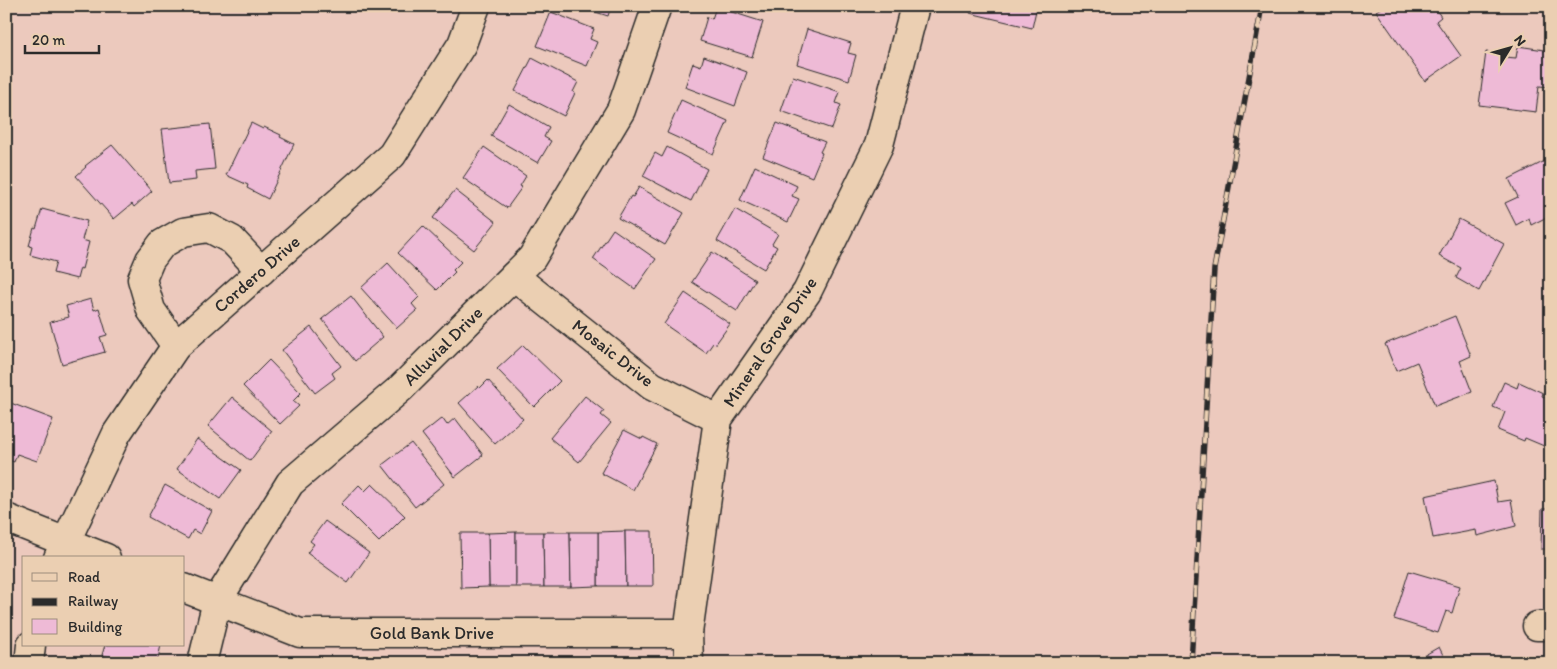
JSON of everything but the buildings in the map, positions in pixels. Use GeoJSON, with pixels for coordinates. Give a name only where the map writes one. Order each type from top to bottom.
{"type":"FeatureCollection","features":[{"type":"Feature","properties":{"kind":"street","name":"Cordero Drive"},"geometry":{"type":"LineString","coordinates":[[62,550],[117,433],[176,346],[392,155],[462,44],[476,6]]}},
{"type":"Feature","properties":{"kind":"street","name":"Alluvial Drive"},"geometry":{"type":"LineString","coordinates":[[202,663],[217,601],[290,483],[401,388],[532,258],[621,110],[657,6]]}},
{"type":"Feature","properties":{"kind":"street","name":"Mineral Grove Drive"},"geometry":{"type":"LineString","coordinates":[[688,663],[688,633],[718,419],[807,292],[879,145],[915,6]]}},
{"type":"Feature","properties":{"kind":"street"},"geometry":{"type":"LineString","coordinates":[[176,346],[151,310],[142,279],[150,260],[162,244],[183,232],[209,228],[232,240],[261,271]]}},
{"type":"Feature","properties":{"kind":"street","name":"Mosaic Drive"},"geometry":{"type":"LineString","coordinates":[[514,276],[652,386],[718,419]]}},
{"type":"Feature","properties":{"kind":"street"},"geometry":{"type":"LineString","coordinates":[[6,518],[62,550],[95,556]]}},
{"type":"Feature","properties":{"kind":"street","name":"Gold Bank Drive"},"geometry":{"type":"LineString","coordinates":[[185,588],[300,633],[688,633]]}},
{"type":"Feature","properties":{"kind":"street"},"geometry":{"type":"LineString","coordinates":[[29,663],[31,646]]}},
{"type":"Feature","properties":{"kind":"railway"},"geometry":{"type":"LineString","coordinates":[[1191,663],[1214,269],[1262,6]]}}]}
